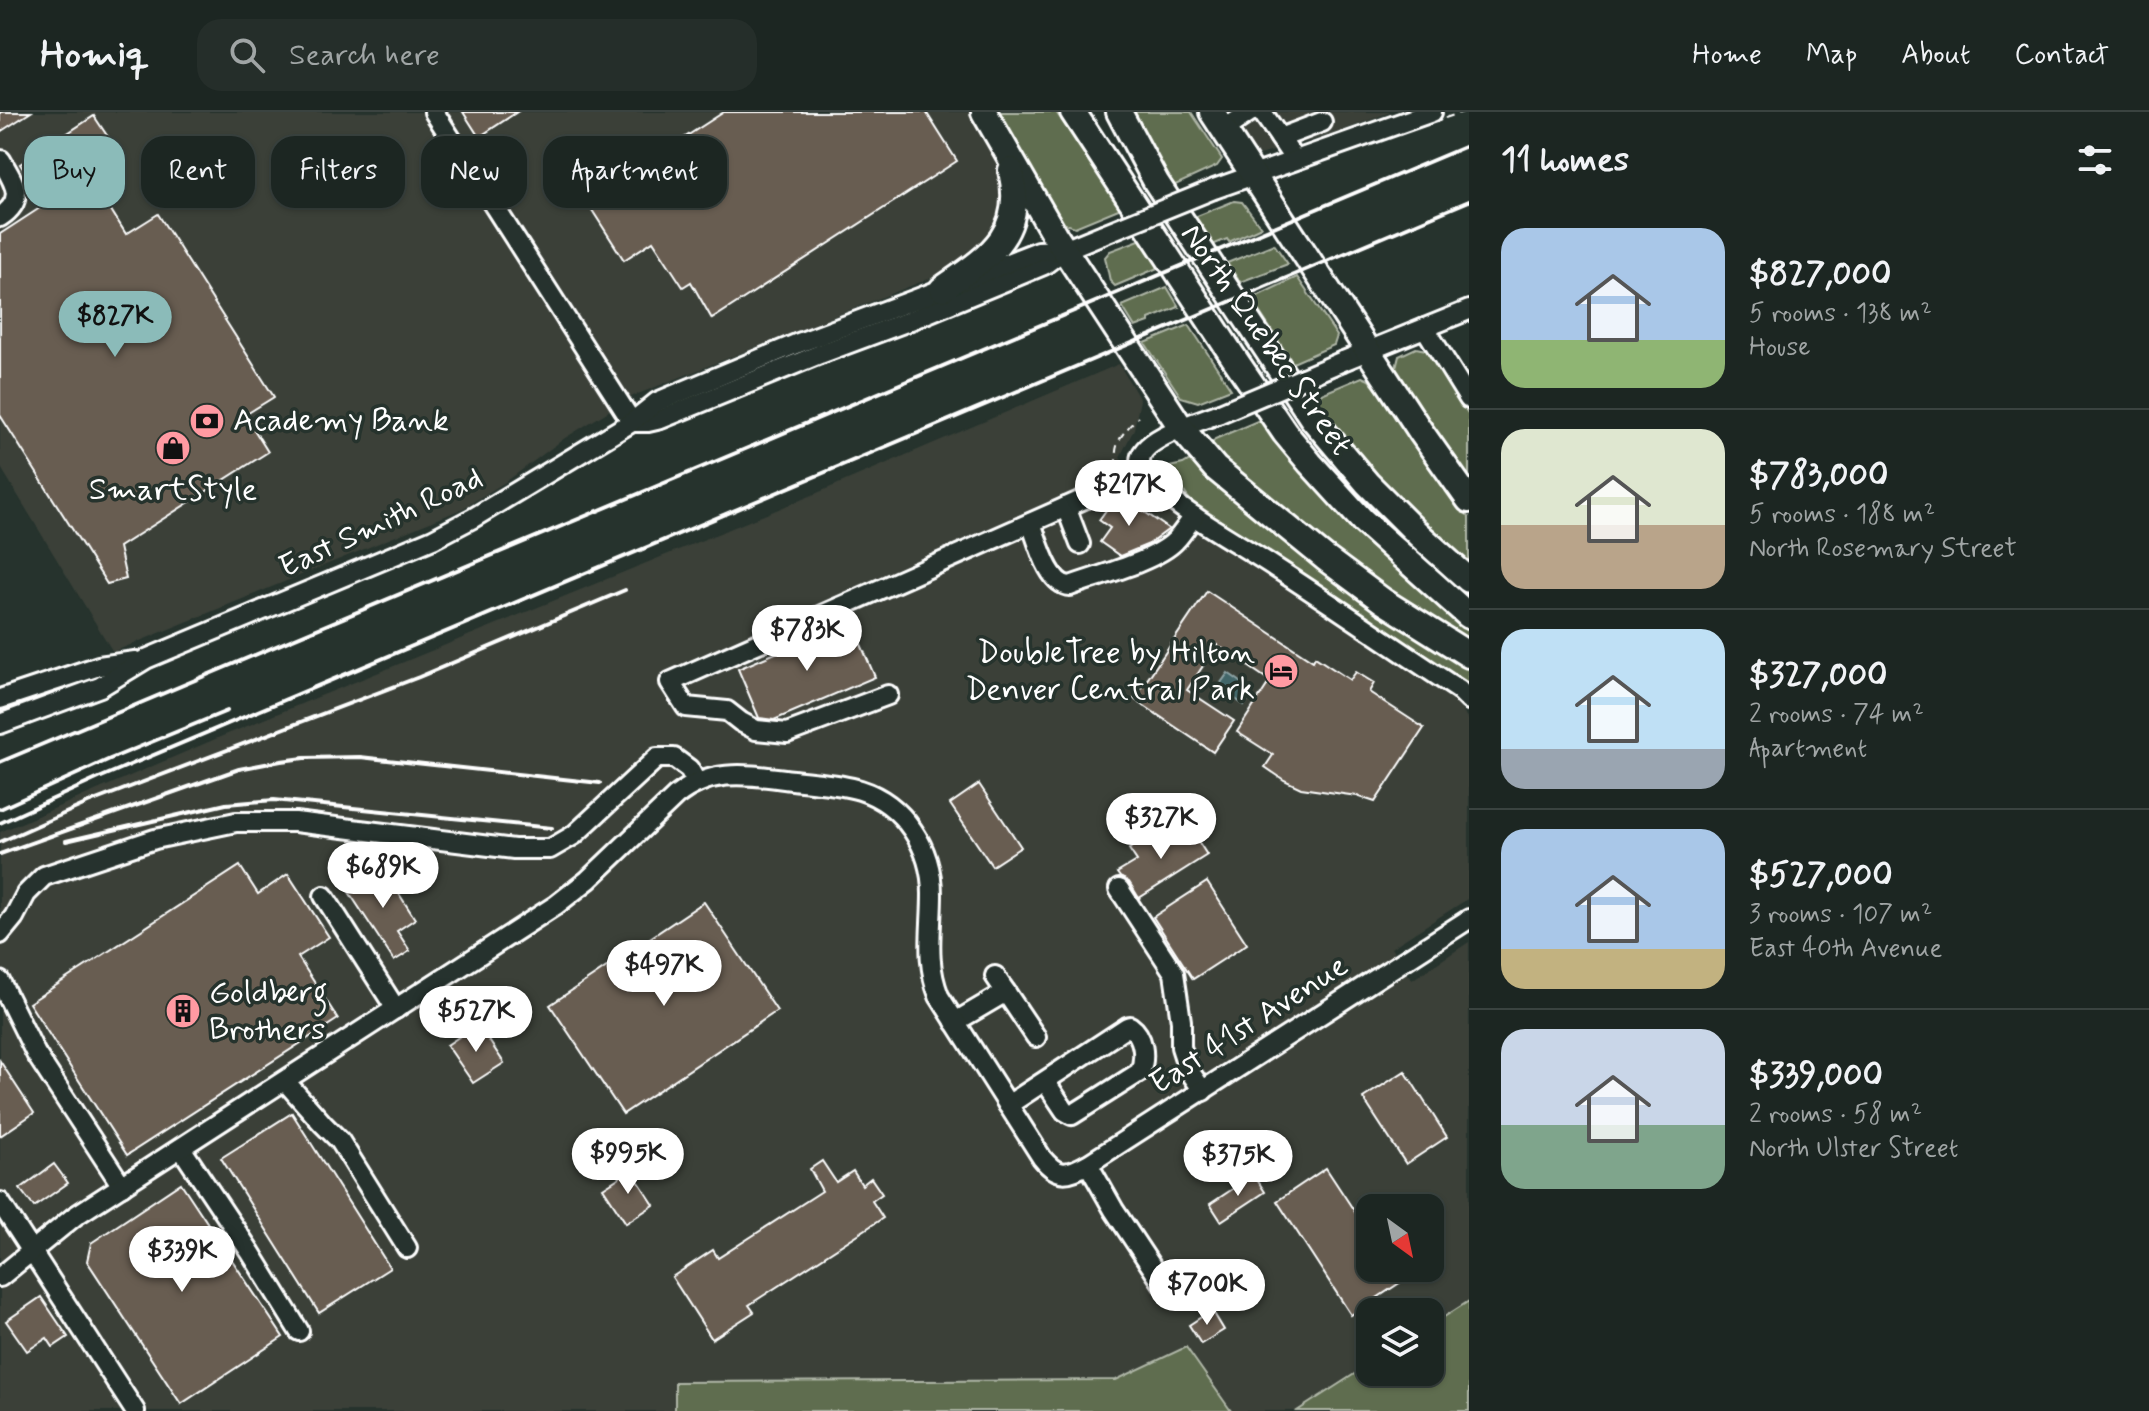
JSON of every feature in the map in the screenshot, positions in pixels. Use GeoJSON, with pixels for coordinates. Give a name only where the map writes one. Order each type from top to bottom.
{"type":"FeatureCollection","features":[{"type":"Feature","properties":{"kind":"main road"},"geometry":{"type":"LineString","coordinates":[[984,112],[1064,250],[1182,429],[1215,468],[1325,558],[1403,615],[1469,655]]}},
{"type":"Feature","properties":{"kind":"main road","name":"North Quebec Street"},"geometry":{"type":"LineString","coordinates":[[1073,112],[1285,433],[1363,521],[1469,616]]}},
{"type":"Feature","properties":{"kind":"main road","name":"North Quebec Street"},"geometry":{"type":"LineString","coordinates":[[1119,112],[1156,182],[1312,418],[1367,483],[1469,580]]}},
{"type":"Feature","properties":{"kind":"main road"},"geometry":{"type":"LineString","coordinates":[[1218,121],[1429,444],[1469,500]]}},
{"type":"Feature","properties":{"kind":"main road"},"geometry":{"type":"LineString","coordinates":[[942,289],[989,254],[1010,224],[1014,200],[1007,152]]}},
{"type":"Feature","properties":{"kind":"street"},"geometry":{"type":"LineString","coordinates":[[434,112],[632,422]]}},
{"type":"Feature","properties":{"kind":"street"},"geometry":{"type":"LineString","coordinates":[[1218,121],[1250,112]]}},
{"type":"Feature","properties":{"kind":"street"},"geometry":{"type":"LineString","coordinates":[[1262,112],[1294,159]]}},
{"type":"Feature","properties":{"kind":"street","name":"East Smith Road"},"geometry":{"type":"LineString","coordinates":[[632,422],[661,419],[1044,265],[1064,250],[1214,189],[1429,112]]}},
{"type":"Feature","properties":{"kind":"street"},"geometry":{"type":"LineString","coordinates":[[1280,138],[1322,122]]}},
{"type":"Feature","properties":{"kind":"street"},"geometry":{"type":"LineString","coordinates":[[0,217],[11,208],[16,195],[13,181],[1,160]]}},
{"type":"Feature","properties":{"kind":"street","name":"East Smith Road"},"geometry":{"type":"LineString","coordinates":[[0,724],[100,687],[146,659],[440,536],[632,422],[657,402],[821,334],[1038,251],[1064,250]]}},
{"type":"Feature","properties":{"kind":"street"},"geometry":{"type":"LineString","coordinates":[[1469,310],[1160,437],[1144,450],[1140,464],[1143,473],[1194,516],[1326,601],[1459,690],[1469,700]]}},
{"type":"Feature","properties":{"kind":"street"},"geometry":{"type":"LineString","coordinates":[[1425,328],[1469,399]]}},
{"type":"Feature","properties":{"kind":"street"},"geometry":{"type":"LineString","coordinates":[[888,695],[787,733],[756,730],[727,711],[686,707],[670,682],[1143,473]]}},
{"type":"Feature","properties":{"kind":"street"},"geometry":{"type":"LineString","coordinates":[[1066,507],[1080,544]]}},
{"type":"Feature","properties":{"kind":"street"},"geometry":{"type":"LineString","coordinates":[[1031,523],[1051,575],[1060,585],[1070,586],[1167,548],[1194,516]]}},
{"type":"Feature","properties":{"kind":"street","name":"East Smith Road"},"geometry":{"type":"LineString","coordinates":[[0,699],[99,666],[146,659]]}},
{"type":"Feature","properties":{"kind":"street"},"geometry":{"type":"LineString","coordinates":[[0,934],[14,917],[26,894],[44,876],[155,839],[196,830],[236,822],[295,822],[514,849],[550,849],[574,835],[657,758],[674,758],[689,769],[697,783]]}},
{"type":"Feature","properties":{"kind":"street"},"geometry":{"type":"LineString","coordinates":[[0,1277],[67,1222],[556,905],[588,880],[660,809],[686,788],[723,775],[744,774],[843,786],[869,794],[896,811],[918,838],[926,857],[932,893],[929,943],[939,996],[1008,1105],[1127,1027],[1139,1034],[1143,1066],[1140,1072],[1072,1115],[1065,1111],[1045,1081]]}},
{"type":"Feature","properties":{"kind":"street"},"geometry":{"type":"LineString","coordinates":[[1119,889],[1174,973],[1181,1021],[1181,1047],[1188,1069],[1203,1091]]}},
{"type":"Feature","properties":{"kind":"street"},"geometry":{"type":"LineString","coordinates":[[324,896],[396,1009]]}},
{"type":"Feature","properties":{"kind":"street","name":"East 41st Avenue"},"geometry":{"type":"LineString","coordinates":[[1008,1105],[1046,1163],[1060,1173],[1076,1171],[1469,919]]}},
{"type":"Feature","properties":{"kind":"street"},"geometry":{"type":"LineString","coordinates":[[0,981],[36,1054],[122,1186]]}},
{"type":"Feature","properties":{"kind":"street"},"geometry":{"type":"LineString","coordinates":[[955,1022],[1000,984],[1036,1037]]}},
{"type":"Feature","properties":{"kind":"street"},"geometry":{"type":"LineString","coordinates":[[285,1081],[340,1141],[407,1248]]}},
{"type":"Feature","properties":{"kind":"street"},"geometry":{"type":"LineString","coordinates":[[181,1148],[299,1331]]}},
{"type":"Feature","properties":{"kind":"street"},"geometry":{"type":"LineString","coordinates":[[1088,1164],[1114,1210],[1167,1290]]}},
{"type":"Feature","properties":{"kind":"street"},"geometry":{"type":"LineString","coordinates":[[0,1202],[135,1411]]}},
{"type":"Feature","properties":{"kind":"path"},"geometry":{"type":"LineString","coordinates":[[1124,482],[1116,467],[1115,448],[1138,417]]}},
{"type":"Feature","properties":{"kind":"shaded area"},"geometry":{"type":"Polygon","coordinates":[[[0,112],[973,112],[1002,163],[1007,219],[975,257],[941,274],[633,396],[565,438],[507,481],[462,509],[113,652],[0,466],[0,112]]]}},
{"type":"Feature","properties":{"kind":"shaded area"},"geometry":{"type":"Polygon","coordinates":[[[1223,112],[1391,112],[1331,135],[1259,155],[1251,153],[1223,112]]]}},
{"type":"Feature","properties":{"kind":"shaded area"},"geometry":{"type":"Polygon","coordinates":[[[1119,364],[1140,400],[1134,429],[1120,457],[1143,495],[1451,697],[1469,720],[1469,898],[1391,948],[1412,980],[1469,942],[1469,1301],[1444,1317],[1444,1298],[1356,1298],[1356,1373],[1297,1411],[1231,1411],[1186,1347],[1116,1380],[676,1382],[675,1411],[0,1411],[0,832],[220,737],[803,499],[1119,364]]]}},
{"type":"Feature","properties":{"kind":"green space"},"geometry":{"type":"Polygon","coordinates":[[[998,112],[1056,112],[1121,208],[1075,227],[1059,222],[998,112]]]}},
{"type":"Feature","properties":{"kind":"green space"},"geometry":{"type":"Polygon","coordinates":[[[1129,112],[1191,112],[1222,159],[1217,166],[1171,187],[1129,112]]]}},
{"type":"Feature","properties":{"kind":"green space"},"geometry":{"type":"Polygon","coordinates":[[[1234,201],[1242,202],[1261,227],[1229,242],[1227,239],[1210,246],[1192,218],[1234,201]]]}},
{"type":"Feature","properties":{"kind":"green space"},"geometry":{"type":"Polygon","coordinates":[[[1142,239],[1160,267],[1115,286],[1110,281],[1105,257],[1110,251],[1142,239]]]}},
{"type":"Feature","properties":{"kind":"green space"},"geometry":{"type":"Polygon","coordinates":[[[1274,244],[1288,264],[1240,282],[1227,263],[1274,244]]]}},
{"type":"Feature","properties":{"kind":"green space"},"geometry":{"type":"Polygon","coordinates":[[[1297,277],[1337,336],[1334,345],[1293,363],[1251,299],[1297,277]]]}},
{"type":"Feature","properties":{"kind":"green space"},"geometry":{"type":"Polygon","coordinates":[[[1167,287],[1179,307],[1135,327],[1122,306],[1167,287]]]}},
{"type":"Feature","properties":{"kind":"green space"},"geometry":{"type":"Polygon","coordinates":[[[1189,325],[1231,389],[1198,402],[1181,397],[1145,343],[1189,325]]]}},
{"type":"Feature","properties":{"kind":"green space"},"geometry":{"type":"Polygon","coordinates":[[[1416,348],[1429,353],[1469,415],[1469,486],[1398,375],[1399,356],[1416,348]]]}},
{"type":"Feature","properties":{"kind":"green space"},"geometry":{"type":"Polygon","coordinates":[[[1362,377],[1369,380],[1382,396],[1439,481],[1469,517],[1469,563],[1386,485],[1312,398],[1362,377]]]}},
{"type":"Feature","properties":{"kind":"green space"},"geometry":{"type":"Polygon","coordinates":[[[1262,419],[1299,468],[1340,514],[1469,629],[1469,642],[1403,603],[1310,532],[1219,456],[1212,444],[1215,439],[1262,419]]]}},
{"type":"Feature","properties":{"kind":"green space"},"geometry":{"type":"Polygon","coordinates":[[[1190,460],[1217,483],[1469,660],[1469,687],[1190,500],[1169,467],[1190,460]]]}},
{"type":"Feature","properties":{"kind":"green space"},"geometry":{"type":"Polygon","coordinates":[[[1469,1301],[1469,1411],[1297,1411],[1356,1373],[1356,1386],[1444,1386],[1444,1317],[1469,1301]]]}},
{"type":"Feature","properties":{"kind":"green space"},"geometry":{"type":"Polygon","coordinates":[[[1186,1347],[1231,1411],[675,1411],[675,1382],[1116,1380],[1186,1347]]]}},
{"type":"Feature","properties":{"kind":"water"},"geometry":{"type":"Polygon","coordinates":[[[1228,673],[1254,691],[1244,705],[1218,687],[1228,673]]]}},
{"type":"Feature","properties":{"kind":"building"},"geometry":{"type":"Polygon","coordinates":[[[0,112],[31,112],[0,132],[0,112]]]}},
{"type":"Feature","properties":{"kind":"building"},"geometry":{"type":"Polygon","coordinates":[[[463,112],[517,112],[481,136],[463,112]]]}},
{"type":"Feature","properties":{"kind":"building"},"geometry":{"type":"Polygon","coordinates":[[[724,112],[926,112],[957,161],[712,319],[691,282],[683,287],[653,241],[624,260],[592,210],[727,208],[727,136],[687,136],[724,112]]]}},
{"type":"Feature","properties":{"kind":"building"},"geometry":{"type":"Polygon","coordinates":[[[94,116],[107,136],[63,136],[94,116]]]}},
{"type":"Feature","properties":{"kind":"building"},"geometry":{"type":"Polygon","coordinates":[[[40,208],[110,208],[126,234],[158,214],[274,397],[245,415],[268,452],[119,547],[126,579],[107,584],[0,415],[0,234],[40,208]]]}},
{"type":"Feature","properties":{"kind":"building"},"geometry":{"type":"Polygon","coordinates":[[[1114,499],[1122,505],[1126,499],[1169,529],[1149,544],[1120,556],[1100,542],[1110,528],[1099,520],[1114,499]]]}},
{"type":"Feature","properties":{"kind":"building"},"geometry":{"type":"Polygon","coordinates":[[[1207,591],[1313,661],[1315,657],[1350,680],[1356,672],[1374,683],[1369,692],[1424,728],[1375,802],[1357,796],[1301,788],[1265,767],[1273,755],[1237,732],[1270,681],[1217,645],[1187,690],[1234,721],[1213,752],[1134,699],[1207,591]]]}},
{"type":"Feature","properties":{"kind":"building"},"geometry":{"type":"Polygon","coordinates":[[[851,621],[875,677],[774,720],[759,718],[738,669],[851,621]]]}},
{"type":"Feature","properties":{"kind":"building"},"geometry":{"type":"Polygon","coordinates":[[[979,784],[1021,847],[992,866],[950,804],[979,784]]]}},
{"type":"Feature","properties":{"kind":"building"},"geometry":{"type":"Polygon","coordinates":[[[1189,827],[1207,855],[1139,898],[1129,882],[1117,873],[1137,861],[1129,849],[1152,834],[1160,845],[1189,827]]]}},
{"type":"Feature","properties":{"kind":"building","name":"Goldberg Brothers"},"geometry":{"type":"Polygon","coordinates":[[[240,866],[258,894],[288,874],[329,937],[298,957],[338,1019],[127,1155],[29,1003],[240,866]]]}},
{"type":"Feature","properties":{"kind":"building"},"geometry":{"type":"Polygon","coordinates":[[[382,867],[415,919],[397,931],[410,951],[394,961],[347,889],[382,867]]]}},
{"type":"Feature","properties":{"kind":"building"},"geometry":{"type":"Polygon","coordinates":[[[1207,882],[1247,944],[1193,979],[1153,917],[1207,882]]]}},
{"type":"Feature","properties":{"kind":"building"},"geometry":{"type":"Polygon","coordinates":[[[704,902],[777,1011],[623,1114],[550,1005],[704,902]]]}},
{"type":"Feature","properties":{"kind":"building"},"geometry":{"type":"Polygon","coordinates":[[[478,1024],[504,1063],[473,1083],[447,1045],[478,1024]]]}},
{"type":"Feature","properties":{"kind":"building"},"geometry":{"type":"Polygon","coordinates":[[[0,1061],[34,1113],[0,1136],[0,1061]]]}},
{"type":"Feature","properties":{"kind":"building"},"geometry":{"type":"Polygon","coordinates":[[[1405,1071],[1447,1137],[1406,1164],[1363,1098],[1405,1071]]]}},
{"type":"Feature","properties":{"kind":"building"},"geometry":{"type":"Polygon","coordinates":[[[292,1113],[390,1268],[319,1313],[221,1158],[292,1113]]]}},
{"type":"Feature","properties":{"kind":"building"},"geometry":{"type":"Polygon","coordinates":[[[822,1161],[836,1182],[853,1171],[862,1185],[871,1178],[882,1194],[872,1201],[883,1218],[749,1305],[754,1312],[712,1339],[672,1277],[713,1250],[718,1258],[822,1191],[810,1169],[822,1161]]]}},
{"type":"Feature","properties":{"kind":"building"},"geometry":{"type":"Polygon","coordinates":[[[54,1164],[68,1183],[34,1207],[20,1189],[54,1164]]]}},
{"type":"Feature","properties":{"kind":"building"},"geometry":{"type":"Polygon","coordinates":[[[1326,1168],[1356,1214],[1356,1282],[1401,1282],[1377,1298],[1356,1298],[1356,1312],[1351,1315],[1277,1201],[1326,1168]]]}},
{"type":"Feature","properties":{"kind":"building"},"geometry":{"type":"Polygon","coordinates":[[[631,1170],[654,1205],[626,1223],[603,1188],[631,1170]]]}},
{"type":"Feature","properties":{"kind":"building"},"geometry":{"type":"Polygon","coordinates":[[[1254,1175],[1265,1192],[1221,1221],[1210,1204],[1254,1175]]]}},
{"type":"Feature","properties":{"kind":"building"},"geometry":{"type":"Polygon","coordinates":[[[181,1183],[283,1337],[181,1404],[87,1261],[91,1243],[181,1183]]]}},
{"type":"Feature","properties":{"kind":"building"},"geometry":{"type":"Polygon","coordinates":[[[41,1297],[68,1337],[53,1347],[47,1338],[27,1351],[6,1321],[41,1297]]]}},
{"type":"Feature","properties":{"kind":"building"},"geometry":{"type":"Polygon","coordinates":[[[1212,1310],[1224,1330],[1201,1344],[1189,1325],[1212,1310]]]}},
{"type":"Feature","properties":{"kind":"railway"},"geometry":{"type":"LineString","coordinates":[[0,762],[1469,145]]}},
{"type":"Feature","properties":{"kind":"railway"},"geometry":{"type":"LineString","coordinates":[[0,823],[99,778],[1469,201]]}},
{"type":"Feature","properties":{"kind":"railway"},"geometry":{"type":"LineString","coordinates":[[0,842],[88,803],[419,677],[625,590]]}},
{"type":"Feature","properties":{"kind":"railway"},"geometry":{"type":"LineString","coordinates":[[0,809],[227,711]]}},
{"type":"Feature","properties":{"kind":"railway"},"geometry":{"type":"LineString","coordinates":[[0,854],[239,769],[304,758],[360,757],[600,783]]}},
{"type":"Feature","properties":{"kind":"railway"},"geometry":{"type":"LineString","coordinates":[[66,841],[226,804],[274,800],[552,828]]}},
{"type":"Feature","properties":{"kind":"place","name":"Academy Bank"},"geometry":{"type":"Point","coordinates":[207,421]}},
{"type":"Feature","properties":{"kind":"place","name":"SmartStyle"},"geometry":{"type":"Point","coordinates":[173,448]}},
{"type":"Feature","properties":{"kind":"place","name":"DoubleTree by Hilton Denver Central Park"},"geometry":{"type":"Point","coordinates":[1281,671]}},
{"type":"Feature","properties":{"kind":"place","name":"Goldberg Brothers"},"geometry":{"type":"Point","coordinates":[183,1011]}}]}
